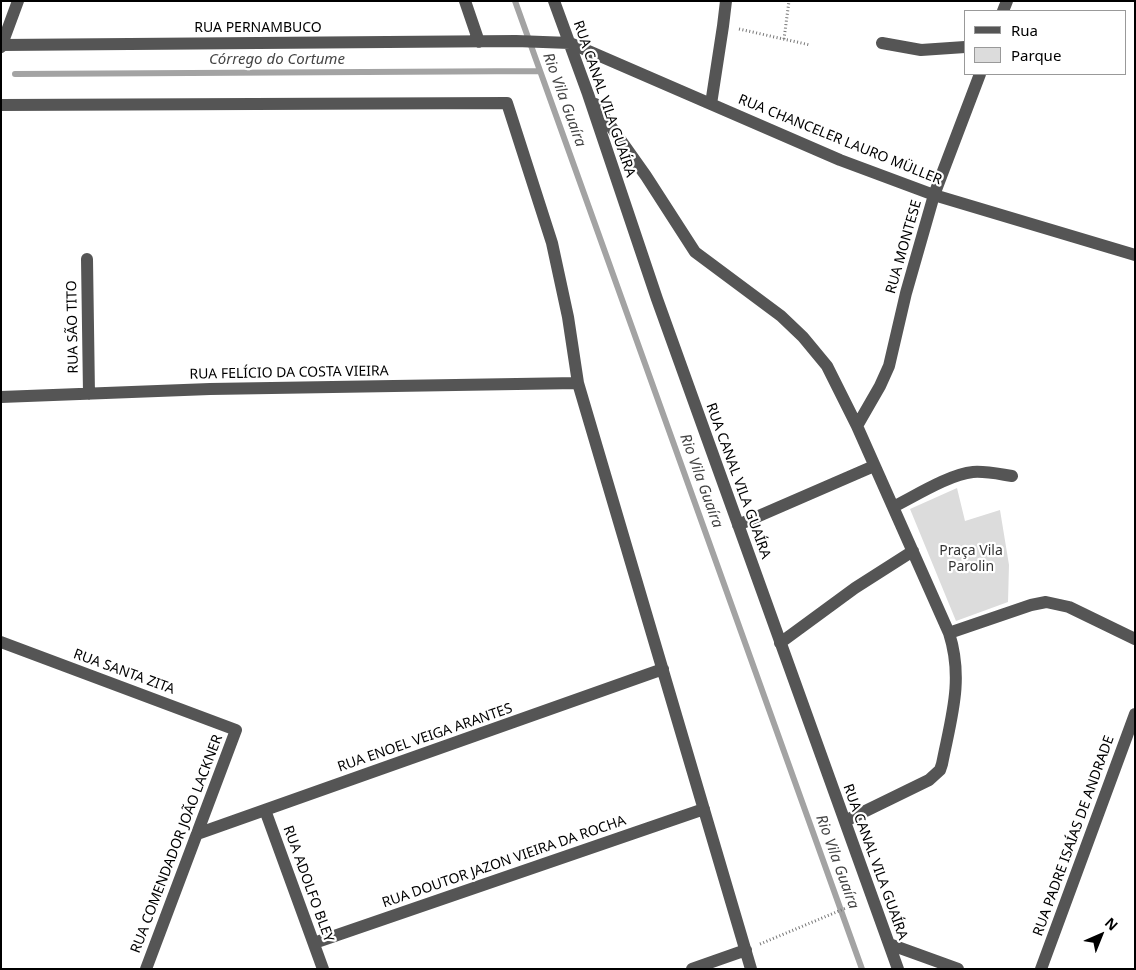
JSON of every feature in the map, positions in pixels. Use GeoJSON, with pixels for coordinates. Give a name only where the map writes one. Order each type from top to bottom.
{"type":"FeatureCollection","features":[{"type":"Feature","properties":{"kind":"street"},"geometry":{"type":"LineString","coordinates":[[2,46],[18,1]]}},
{"type":"Feature","properties":{"kind":"street"},"geometry":{"type":"LineString","coordinates":[[465,1],[479,42]]}},
{"type":"Feature","properties":{"kind":"street","name":"RUA CANAL VILA GUAÍRA"},"geometry":{"type":"LineString","coordinates":[[554,1],[588,94],[657,298],[898,969]]}},
{"type":"Feature","properties":{"kind":"street"},"geometry":{"type":"LineString","coordinates":[[711,104],[726,1]]}},
{"type":"Feature","properties":{"kind":"street","name":"RUA PERNAMBUCO"},"geometry":{"type":"LineString","coordinates":[[2,46],[570,43]]}},
{"type":"Feature","properties":{"kind":"street","name":"RUA CHANCELER LAURO MÜLLER"},"geometry":{"type":"LineString","coordinates":[[570,43],[840,160],[934,195],[1135,255]]}},
{"type":"Feature","properties":{"kind":"street"},"geometry":{"type":"LineString","coordinates":[[882,43],[920,50],[964,47]]}},
{"type":"Feature","properties":{"kind":"street","name":"RUA MONTESE"},"geometry":{"type":"LineString","coordinates":[[857,426],[889,366],[906,293],[934,195],[980,75]]}},
{"type":"Feature","properties":{"kind":"street"},"geometry":{"type":"LineString","coordinates":[[588,94],[646,176],[695,252],[757,297],[803,336],[827,366],[857,426],[949,633],[955,656],[957,679],[940,770],[929,780],[845,821]]}},
{"type":"Feature","properties":{"kind":"street"},"geometry":{"type":"LineString","coordinates":[[1,105],[507,103],[552,243],[568,317],[578,382],[752,969]]}},
{"type":"Feature","properties":{"kind":"street","name":"RUA SÃO TITO"},"geometry":{"type":"LineString","coordinates":[[88,259],[89,394]]}},
{"type":"Feature","properties":{"kind":"street","name":"RUA FELÍCIO DA COSTA VIEIRA"},"geometry":{"type":"LineString","coordinates":[[1,397],[220,389],[578,382]]}},
{"type":"Feature","properties":{"kind":"street"},"geometry":{"type":"LineString","coordinates":[[738,525],[874,466]]}},
{"type":"Feature","properties":{"kind":"street"},"geometry":{"type":"LineString","coordinates":[[893,507],[942,483],[970,472],[1012,476]]}},
{"type":"Feature","properties":{"kind":"street"},"geometry":{"type":"LineString","coordinates":[[780,643],[855,588],[912,551]]}},
{"type":"Feature","properties":{"kind":"street"},"geometry":{"type":"LineString","coordinates":[[949,633],[1031,605],[1046,602],[1069,607],[1135,639]]}},
{"type":"Feature","properties":{"kind":"street","name":"RUA SANTA ZITA"},"geometry":{"type":"LineString","coordinates":[[1,642],[236,730]]}},
{"type":"Feature","properties":{"kind":"street","name":"RUA ENOEL VEIGA ARANTES"},"geometry":{"type":"LineString","coordinates":[[197,834],[663,670]]}},
{"type":"Feature","properties":{"kind":"street","name":"RUA PADRE ISAÍAS DE ANDRADE"},"geometry":{"type":"LineString","coordinates":[[1041,969],[1135,714]]}},
{"type":"Feature","properties":{"kind":"street","name":"RUA COMENDADOR JOÃO LACKNER"},"geometry":{"type":"LineString","coordinates":[[146,969],[236,730]]}},
{"type":"Feature","properties":{"kind":"street","name":"RUA DOUTOR JAZON VIEIRA DA ROCHA"},"geometry":{"type":"LineString","coordinates":[[314,943],[704,808]]}},
{"type":"Feature","properties":{"kind":"street","name":"RUA ADOLFO BLEY"},"geometry":{"type":"LineString","coordinates":[[265,810],[324,969]]}},
{"type":"Feature","properties":{"kind":"street"},"geometry":{"type":"LineString","coordinates":[[889,944],[958,969]]}},
{"type":"Feature","properties":{"kind":"street"},"geometry":{"type":"LineString","coordinates":[[692,969],[746,950]]}},
{"type":"Feature","properties":{"kind":"path"},"geometry":{"type":"LineString","coordinates":[[784,39],[789,1]]}},
{"type":"Feature","properties":{"kind":"path"},"geometry":{"type":"LineString","coordinates":[[723,26],[810,45]]}},
{"type":"Feature","properties":{"kind":"path"},"geometry":{"type":"LineString","coordinates":[[746,950],[864,900]]}},
{"type":"Feature","properties":{"kind":"green space","name":"Praça Vila Parolin"},"geometry":{"type":"Polygon","coordinates":[[[957,488],[965,521],[1000,510],[1009,565],[1008,602],[956,621],[910,509],[957,488]]]}},
{"type":"Feature","properties":{"kind":"waterway","name":"Rio Vila Guaíra"},"geometry":{"type":"LineString","coordinates":[[515,1],[862,969]]}},
{"type":"Feature","properties":{"kind":"waterway","name":"Córrego do Cortume"},"geometry":{"type":"LineString","coordinates":[[15,74],[540,71]]}}]}
